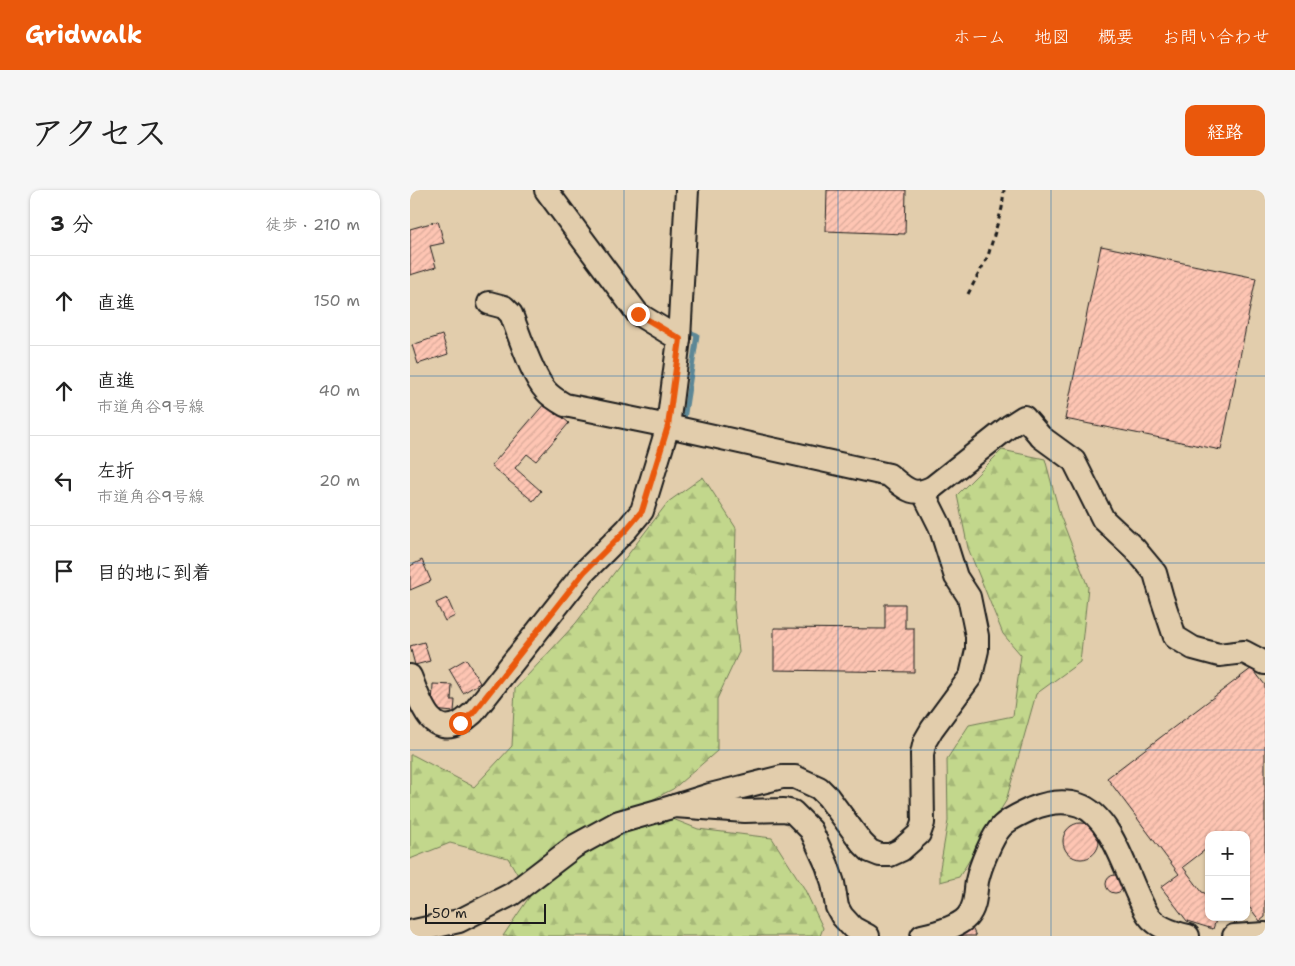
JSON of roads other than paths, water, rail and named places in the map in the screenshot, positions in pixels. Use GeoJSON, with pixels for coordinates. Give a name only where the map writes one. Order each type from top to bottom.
{"type":"FeatureCollection","features":[{"type":"Feature","properties":{"kind":"street"},"geometry":{"type":"LineString","coordinates":[[546,190],[638,314],[680,339]]}},
{"type":"Feature","properties":{"kind":"street"},"geometry":{"type":"LineString","coordinates":[[410,676],[427,716],[437,724],[448,726],[460,723],[473,713],[584,572],[642,511],[668,426],[680,339],[687,190]]}},
{"type":"Feature","properties":{"kind":"street"},"geometry":{"type":"LineString","coordinates":[[489,303],[504,307],[511,314],[537,377],[544,389],[552,398],[565,405],[889,475],[905,488],[914,492],[923,492],[933,487],[1010,426],[1024,418],[1041,437],[1074,461],[1104,519],[1135,549],[1155,573],[1175,637],[1193,648],[1219,655],[1244,652],[1265,663]]}},
{"type":"Feature","properties":{"kind":"street"},"geometry":{"type":"LineString","coordinates":[[410,932],[459,921],[512,894],[575,846],[619,822],[710,795],[782,778],[795,778],[807,782],[824,792],[862,844],[870,851],[880,855],[890,855],[901,850],[919,834],[923,823],[922,754],[925,741],[971,676],[978,650],[969,597],[956,577],[940,526],[923,492]]}},
{"type":"Feature","properties":{"kind":"street"},"geometry":{"type":"LineString","coordinates":[[922,936],[944,930],[966,918],[974,906],[978,880],[992,841],[1001,827],[1014,817],[1035,808],[1053,803],[1068,802],[1081,806],[1091,812],[1108,830],[1149,916],[1170,931],[1188,936]]}},
{"type":"Feature","properties":{"kind":"street"},"geometry":{"type":"LineString","coordinates":[[675,806],[745,811],[784,810],[793,812],[811,830],[827,866],[842,916],[853,928],[868,936]]}},
{"type":"Feature","properties":{"kind":"street"},"geometry":{"type":"LineString","coordinates":[[1234,936],[1265,934]]}},
{"type":"Feature","properties":{"kind":"waterway"},"geometry":{"type":"LineString","coordinates":[[684,330],[697,335],[684,419]]}}]}
